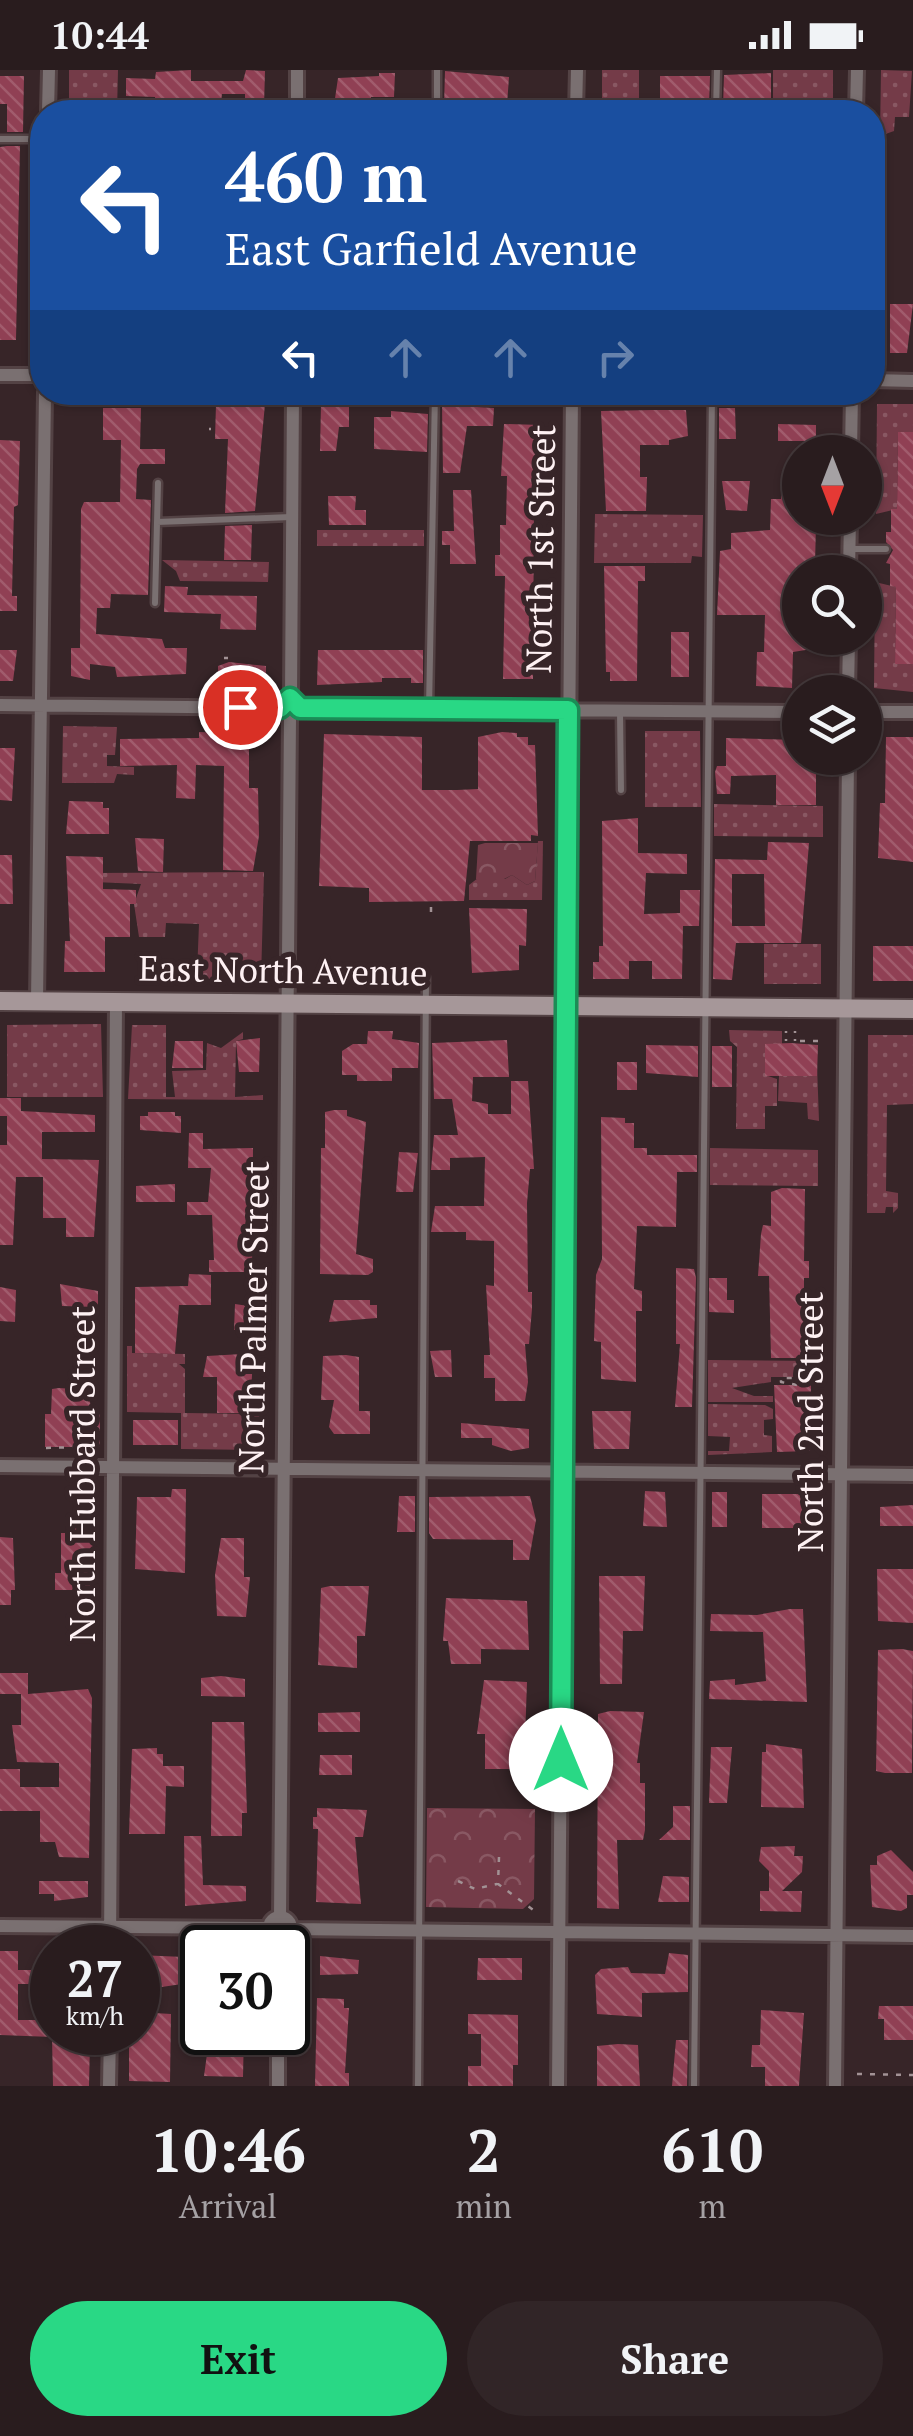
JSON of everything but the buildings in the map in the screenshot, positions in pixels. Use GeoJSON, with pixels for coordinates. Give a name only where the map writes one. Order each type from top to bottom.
{"type":"FeatureCollection","features":[{"type":"Feature","properties":{"kind":"main road","name":"East North Avenue"},"geometry":{"type":"LineString","coordinates":[[0,1001],[913,1009]]}},
{"type":"Feature","properties":{"kind":"street"},"geometry":{"type":"LineString","coordinates":[[48,100],[49,70]]}},
{"type":"Feature","properties":{"kind":"street"},"geometry":{"type":"LineString","coordinates":[[297,70],[297,100]]}},
{"type":"Feature","properties":{"kind":"street"},"geometry":{"type":"LineString","coordinates":[[576,100],[577,70]]}},
{"type":"Feature","properties":{"kind":"street"},"geometry":{"type":"LineString","coordinates":[[856,70],[856,100]]}},
{"type":"Feature","properties":{"kind":"street"},"geometry":{"type":"LineString","coordinates":[[0,374],[30,375]]}},
{"type":"Feature","properties":{"kind":"street"},"geometry":{"type":"LineString","coordinates":[[885,380],[913,380]]}},
{"type":"Feature","properties":{"kind":"street"},"geometry":{"type":"LineString","coordinates":[[38,1001],[45,405]]}},
{"type":"Feature","properties":{"kind":"street","name":"North Palmer Street"},"geometry":{"type":"LineString","coordinates":[[280,1917],[293,405]]}},
{"type":"Feature","properties":{"kind":"street","name":"North 1st Street"},"geometry":{"type":"LineString","coordinates":[[558,2086],[572,405]]}},
{"type":"Feature","properties":{"kind":"street"},"geometry":{"type":"LineString","coordinates":[[851,435],[852,405]]}},
{"type":"Feature","properties":{"kind":"street"},"geometry":{"type":"LineString","coordinates":[[849,535],[849,555]]}},
{"type":"Feature","properties":{"kind":"street"},"geometry":{"type":"LineString","coordinates":[[0,705],[782,712]]}},
{"type":"Feature","properties":{"kind":"street"},"geometry":{"type":"LineString","coordinates":[[882,712],[913,712]]}},
{"type":"Feature","properties":{"kind":"street","name":"North 2nd Street"},"geometry":{"type":"LineString","coordinates":[[835,2086],[848,775]]}},
{"type":"Feature","properties":{"kind":"street","name":"North Hubbard Street"},"geometry":{"type":"LineString","coordinates":[[110,1925],[116,1001]]}},
{"type":"Feature","properties":{"kind":"street"},"geometry":{"type":"LineString","coordinates":[[0,1466],[913,1475]]}},
{"type":"Feature","properties":{"kind":"street"},"geometry":{"type":"LineString","coordinates":[[280,1917],[287,1925]]}},
{"type":"Feature","properties":{"kind":"street"},"geometry":{"type":"LineString","coordinates":[[278,1925],[280,1917]]}},
{"type":"Feature","properties":{"kind":"street"},"geometry":{"type":"LineString","coordinates":[[0,1926],[30,1926]]}},
{"type":"Feature","properties":{"kind":"street"},"geometry":{"type":"LineString","coordinates":[[310,1929],[913,1936]]}},
{"type":"Feature","properties":{"kind":"street"},"geometry":{"type":"LineString","coordinates":[[110,2055],[110,2086]]}},
{"type":"Feature","properties":{"kind":"street"},"geometry":{"type":"LineString","coordinates":[[278,2055],[278,2086]]}},
{"type":"Feature","properties":{"kind":"lane"},"geometry":{"type":"LineString","coordinates":[[437,70],[437,100]]}},
{"type":"Feature","properties":{"kind":"lane"},"geometry":{"type":"LineString","coordinates":[[716,100],[717,70]]}},
{"type":"Feature","properties":{"kind":"lane"},"geometry":{"type":"LineString","coordinates":[[0,138],[30,139]]}},
{"type":"Feature","properties":{"kind":"lane"},"geometry":{"type":"LineString","coordinates":[[429,709],[435,405]]}},
{"type":"Feature","properties":{"kind":"lane"},"geometry":{"type":"LineString","coordinates":[[694,2086],[712,405]]}},
{"type":"Feature","properties":{"kind":"lane"},"geometry":{"type":"LineString","coordinates":[[155,604],[158,483]]}},
{"type":"Feature","properties":{"kind":"lane"},"geometry":{"type":"LineString","coordinates":[[157,522],[292,517]]}},
{"type":"Feature","properties":{"kind":"lane"},"geometry":{"type":"LineString","coordinates":[[849,549],[886,549]]}},
{"type":"Feature","properties":{"kind":"lane"},"geometry":{"type":"LineString","coordinates":[[620,711],[620,790]]}},
{"type":"Feature","properties":{"kind":"lane"},"geometry":{"type":"LineString","coordinates":[[418,2086],[426,977]]}},
{"type":"Feature","properties":{"kind":"path"},"geometry":{"type":"LineString","coordinates":[[431,907],[431,915]]}},
{"type":"Feature","properties":{"kind":"path"},"geometry":{"type":"LineString","coordinates":[[796,1037],[820,1041]]}},
{"type":"Feature","properties":{"kind":"path"},"geometry":{"type":"LineString","coordinates":[[797,1385],[781,1382],[781,1378],[807,1378]]}},
{"type":"Feature","properties":{"kind":"path"},"geometry":{"type":"LineString","coordinates":[[46,1448],[75,1447]]}},
{"type":"Feature","properties":{"kind":"path"},"geometry":{"type":"LineString","coordinates":[[498,1884],[499,1857]]}},
{"type":"Feature","properties":{"kind":"path"},"geometry":{"type":"LineString","coordinates":[[458,1880],[474,1890],[498,1884]]}},
{"type":"Feature","properties":{"kind":"path"},"geometry":{"type":"LineString","coordinates":[[498,1884],[536,1912]]}},
{"type":"Feature","properties":{"kind":"path"},"geometry":{"type":"LineString","coordinates":[[857,2074],[913,2074]]}},
{"type":"Feature","properties":{"kind":"green space"},"geometry":{"type":"Polygon","coordinates":[[[69,70],[118,70],[117,100],[69,100],[69,70]]]}},
{"type":"Feature","properties":{"kind":"green space"},"geometry":{"type":"Polygon","coordinates":[[[602,70],[639,70],[639,100],[602,100],[602,70]]]}},
{"type":"Feature","properties":{"kind":"green space"},"geometry":{"type":"Polygon","coordinates":[[[773,70],[833,70],[833,100],[773,100],[773,70]]]}},
{"type":"Feature","properties":{"kind":"green space"},"geometry":{"type":"Polygon","coordinates":[[[881,70],[912,71],[909,117],[895,117],[894,131],[885,134],[885,100],[881,100],[881,70]]]}},
{"type":"Feature","properties":{"kind":"green space"},"geometry":{"type":"Polygon","coordinates":[[[913,404],[913,432],[898,433],[897,509],[882,513],[882,435],[877,435],[877,405],[913,404]]]}},
{"type":"Feature","properties":{"kind":"green space"},"geometry":{"type":"Polygon","coordinates":[[[595,514],[703,515],[702,557],[692,556],[691,563],[594,563],[595,514]]]}},
{"type":"Feature","properties":{"kind":"green space"},"geometry":{"type":"Polygon","coordinates":[[[317,530],[424,530],[424,546],[317,546],[317,530]]]}},
{"type":"Feature","properties":{"kind":"green space"},"geometry":{"type":"Polygon","coordinates":[[[162,560],[269,562],[268,582],[180,581],[176,571],[162,560]]]}},
{"type":"Feature","properties":{"kind":"green space"},"geometry":{"type":"Polygon","coordinates":[[[882,584],[896,587],[895,664],[913,664],[913,692],[882,689],[882,675],[874,675],[874,655],[882,655],[882,584]]]}},
{"type":"Feature","properties":{"kind":"green space"},"geometry":{"type":"Polygon","coordinates":[[[63,726],[117,727],[115,755],[107,755],[107,766],[134,767],[134,775],[117,774],[114,783],[62,783],[63,726]]]}},
{"type":"Feature","properties":{"kind":"green space"},"geometry":{"type":"Polygon","coordinates":[[[645,731],[700,731],[701,807],[645,807],[645,731]]]}},
{"type":"Feature","properties":{"kind":"green space"},"geometry":{"type":"Polygon","coordinates":[[[714,804],[823,806],[823,837],[714,836],[714,804]]]}},
{"type":"Feature","properties":{"kind":"green space"},"geometry":{"type":"Polygon","coordinates":[[[538,841],[543,841],[542,900],[469,900],[469,885],[478,878],[505,879],[512,875],[527,885],[535,881],[538,841]]]}},
{"type":"Feature","properties":{"kind":"green space"},"geometry":{"type":"Polygon","coordinates":[[[538,843],[535,881],[527,885],[512,875],[502,880],[476,879],[478,845],[538,843]]]}},
{"type":"Feature","properties":{"kind":"green space"},"geometry":{"type":"Polygon","coordinates":[[[264,872],[261,979],[186,979],[186,974],[197,974],[199,924],[166,923],[165,937],[139,937],[134,904],[141,884],[94,882],[94,873],[264,872]]]}},
{"type":"Feature","properties":{"kind":"green space"},"geometry":{"type":"Polygon","coordinates":[[[764,944],[821,944],[821,984],[764,984],[764,944]]]}},
{"type":"Feature","properties":{"kind":"green space"},"geometry":{"type":"Polygon","coordinates":[[[101,1024],[103,1097],[7,1097],[7,1025],[101,1024]]]}},
{"type":"Feature","properties":{"kind":"green space"},"geometry":{"type":"Polygon","coordinates":[[[132,1025],[166,1025],[166,1097],[175,1097],[172,1071],[206,1070],[207,1043],[221,1048],[243,1032],[243,1039],[236,1041],[235,1097],[263,1095],[263,1100],[128,1099],[132,1025]]]}},
{"type":"Feature","properties":{"kind":"green space"},"geometry":{"type":"Polygon","coordinates":[[[729,1030],[782,1031],[782,1045],[765,1045],[765,1075],[777,1079],[777,1106],[765,1106],[765,1129],[736,1129],[737,1047],[730,1041],[729,1030]]]}},
{"type":"Feature","properties":{"kind":"green space"},"geometry":{"type":"Polygon","coordinates":[[[868,1035],[913,1035],[913,1104],[887,1105],[886,1191],[898,1193],[898,1208],[893,1213],[893,1207],[886,1207],[885,1213],[867,1213],[868,1035]]]}},
{"type":"Feature","properties":{"kind":"green space"},"geometry":{"type":"Polygon","coordinates":[[[817,1065],[819,1121],[808,1119],[807,1103],[778,1101],[779,1076],[817,1076],[817,1065]]]}},
{"type":"Feature","properties":{"kind":"green space"},"geometry":{"type":"Polygon","coordinates":[[[710,1148],[818,1150],[818,1186],[710,1185],[710,1148]]]}},
{"type":"Feature","properties":{"kind":"green space"},"geometry":{"type":"Polygon","coordinates":[[[127,1346],[132,1346],[132,1353],[185,1354],[185,1364],[179,1364],[185,1369],[185,1413],[260,1414],[260,1450],[181,1449],[181,1413],[127,1412],[127,1346]]]}},
{"type":"Feature","properties":{"kind":"green space"},"geometry":{"type":"Polygon","coordinates":[[[708,1360],[817,1361],[817,1377],[771,1377],[771,1382],[732,1388],[754,1396],[773,1396],[773,1402],[708,1402],[708,1360]]]}},
{"type":"Feature","properties":{"kind":"green space"},"geometry":{"type":"Polygon","coordinates":[[[708,1404],[765,1405],[773,1409],[773,1419],[764,1420],[764,1435],[772,1436],[772,1452],[708,1455],[708,1451],[729,1451],[730,1437],[708,1436],[708,1404]]]}},
{"type":"Feature","properties":{"kind":"green space"},"geometry":{"type":"Polygon","coordinates":[[[427,1808],[535,1809],[534,1899],[523,1909],[426,1907],[427,1808]]]}},
{"type":"Feature","properties":{"kind":"route"},"geometry":{"type":"LineString","coordinates":[[240,707],[280,708],[290,698],[300,708],[568,710],[561,1760]]}}]}
